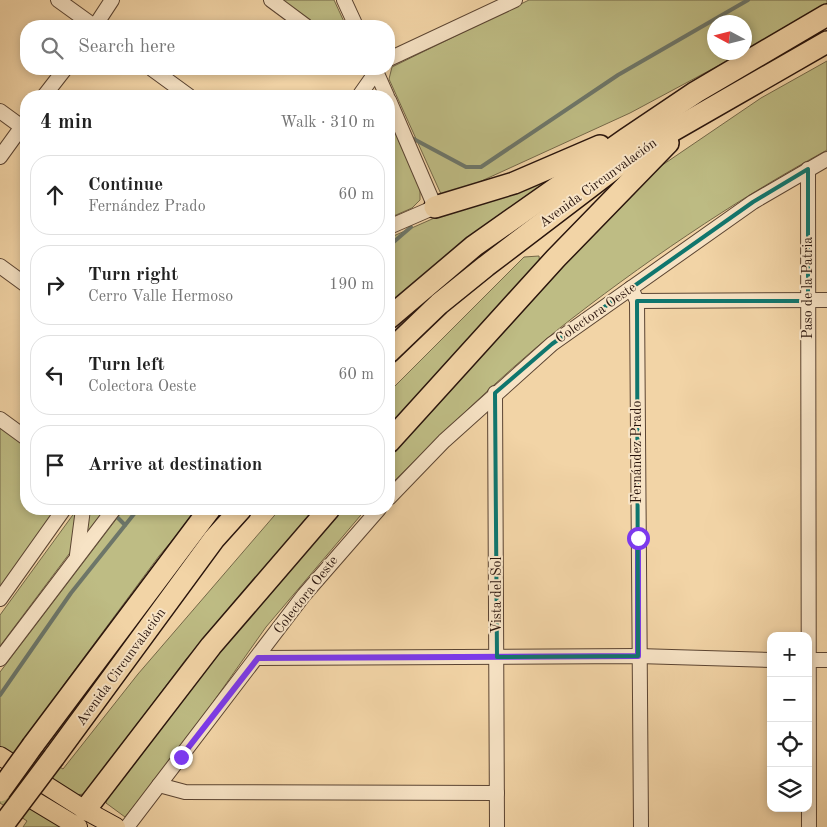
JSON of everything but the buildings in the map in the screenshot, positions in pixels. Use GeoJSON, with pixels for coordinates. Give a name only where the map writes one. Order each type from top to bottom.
{"type":"FeatureCollection","features":[{"type":"Feature","properties":{"kind":"highway","name":"Avenida Circunvalación"},"geometry":{"type":"LineString","coordinates":[[395,313],[474,246],[696,92],[827,16]]}},
{"type":"Feature","properties":{"kind":"highway","name":"Avenida Circunvalación"},"geometry":{"type":"LineString","coordinates":[[395,346],[439,304],[486,266],[637,152],[827,42]]}},
{"type":"Feature","properties":{"kind":"highway"},"geometry":{"type":"LineString","coordinates":[[435,207],[514,183],[571,160],[696,92]]}},
{"type":"Feature","properties":{"kind":"highway"},"geometry":{"type":"LineString","coordinates":[[395,435],[620,190],[698,116]]}},
{"type":"Feature","properties":{"kind":"highway","name":"Avenida Circunvalación"},"geometry":{"type":"LineString","coordinates":[[0,790],[206,515]]}},
{"type":"Feature","properties":{"kind":"highway","name":"Avenida Circunvalación"},"geometry":{"type":"LineString","coordinates":[[4,824],[214,539],[236,515]]}},
{"type":"Feature","properties":{"kind":"highway"},"geometry":{"type":"LineString","coordinates":[[78,822],[211,646],[324,515]]}},
{"type":"Feature","properties":{"kind":"main road"},"geometry":{"type":"LineString","coordinates":[[0,756],[78,822]]}},
{"type":"Feature","properties":{"kind":"main road"},"geometry":{"type":"LineString","coordinates":[[0,780],[78,822],[116,827]]}},
{"type":"Feature","properties":{"kind":"street"},"geometry":{"type":"LineString","coordinates":[[58,0],[86,20]]}},
{"type":"Feature","properties":{"kind":"street"},"geometry":{"type":"LineString","coordinates":[[99,20],[112,0]]}},
{"type":"Feature","properties":{"kind":"street"},"geometry":{"type":"LineString","coordinates":[[271,0],[298,20]]}},
{"type":"Feature","properties":{"kind":"street"},"geometry":{"type":"LineString","coordinates":[[344,0],[353,20]]}},
{"type":"Feature","properties":{"kind":"street"},"geometry":{"type":"LineString","coordinates":[[395,55],[486,6],[515,0]]}},
{"type":"Feature","properties":{"kind":"street"},"geometry":{"type":"LineString","coordinates":[[48,90],[60,75]]}},
{"type":"Feature","properties":{"kind":"street"},"geometry":{"type":"LineString","coordinates":[[160,75],[181,90]]}},
{"type":"Feature","properties":{"kind":"street"},"geometry":{"type":"LineString","coordinates":[[363,90],[371,75]]}},
{"type":"Feature","properties":{"kind":"street"},"geometry":{"type":"LineString","coordinates":[[378,75],[384,90]]}},
{"type":"Feature","properties":{"kind":"street"},"geometry":{"type":"LineString","coordinates":[[0,111],[20,123]]}},
{"type":"Feature","properties":{"kind":"street"},"geometry":{"type":"LineString","coordinates":[[395,114],[435,207],[395,224]]}},
{"type":"Feature","properties":{"kind":"street"},"geometry":{"type":"LineString","coordinates":[[0,157],[20,132]]}},
{"type":"Feature","properties":{"kind":"street","name":"Colectora Oeste"},"geometry":{"type":"LineString","coordinates":[[395,492],[495,393],[552,344],[634,294],[753,202],[827,158]]}},
{"type":"Feature","properties":{"kind":"street","name":"Paso de la Patria"},"geometry":{"type":"LineString","coordinates":[[808,169],[809,632]]}},
{"type":"Feature","properties":{"kind":"street"},"geometry":{"type":"LineString","coordinates":[[0,266],[20,281]]}},
{"type":"Feature","properties":{"kind":"street"},"geometry":{"type":"LineString","coordinates":[[634,294],[827,300]]}},
{"type":"Feature","properties":{"kind":"street","name":"Fernández Prado"},"geometry":{"type":"LineString","coordinates":[[634,294],[641,827]]}},
{"type":"Feature","properties":{"kind":"street","name":"Vista del Sol"},"geometry":{"type":"LineString","coordinates":[[495,393],[497,827]]}},
{"type":"Feature","properties":{"kind":"street"},"geometry":{"type":"LineString","coordinates":[[0,419],[20,434]]}},
{"type":"Feature","properties":{"kind":"street"},"geometry":{"type":"LineString","coordinates":[[0,599],[60,515]]}},
{"type":"Feature","properties":{"kind":"street"},"geometry":{"type":"LineString","coordinates":[[76,558],[82,515]]}},
{"type":"Feature","properties":{"kind":"street"},"geometry":{"type":"LineString","coordinates":[[0,659],[109,515]]}},
{"type":"Feature","properties":{"kind":"street","name":"Colectora Oeste"},"geometry":{"type":"LineString","coordinates":[[127,827],[258,658],[304,595],[374,515]]}},
{"type":"Feature","properties":{"kind":"street"},"geometry":{"type":"LineString","coordinates":[[258,658],[638,656],[767,660]]}},
{"type":"Feature","properties":{"kind":"street"},"geometry":{"type":"LineString","coordinates":[[812,660],[827,660]]}},
{"type":"Feature","properties":{"kind":"street","name":"Paso de la Patria"},"geometry":{"type":"LineString","coordinates":[[809,677],[810,827]]}},
{"type":"Feature","properties":{"kind":"street"},"geometry":{"type":"LineString","coordinates":[[159,785],[186,792],[497,793]]}},
{"type":"Feature","properties":{"kind":"highlighted area"},"geometry":{"type":"Polygon","coordinates":[[[808,169],[808,301],[637,301],[638,656],[497,657],[495,393],[552,344],[753,202],[808,169]]]}},
{"type":"Feature","properties":{"kind":"shaded area"},"geometry":{"type":"Polygon","coordinates":[[[282,0],[334,0],[343,20],[308,20],[282,0]]]}},
{"type":"Feature","properties":{"kind":"shaded area"},"geometry":{"type":"Polygon","coordinates":[[[529,0],[827,0],[827,7],[752,47],[752,15],[707,15],[707,60],[729,60],[630,113],[453,194],[441,194],[389,79],[390,75],[395,75],[395,66],[529,0]]]}},
{"type":"Feature","properties":{"kind":"shaded area"},"geometry":{"type":"Polygon","coordinates":[[[827,61],[827,150],[722,212],[588,306],[513,368],[395,480],[395,450],[524,306],[658,168],[761,98],[827,61]]]}},
{"type":"Feature","properties":{"kind":"shaded area"},"geometry":{"type":"Polygon","coordinates":[[[395,124],[420,189],[420,200],[412,208],[395,215],[395,124]]]}},
{"type":"Feature","properties":{"kind":"shaded area"},"geometry":{"type":"Polygon","coordinates":[[[595,157],[395,303],[395,235],[448,212],[595,157]]]}},
{"type":"Feature","properties":{"kind":"shaded area"},"geometry":{"type":"Polygon","coordinates":[[[539,256],[540,266],[395,428],[395,386],[524,257],[539,256]]]}},
{"type":"Feature","properties":{"kind":"shaded area"},"geometry":{"type":"Polygon","coordinates":[[[0,427],[20,442],[20,515],[54,515],[0,590],[0,427]]]}},
{"type":"Feature","properties":{"kind":"shaded area"},"geometry":{"type":"Polygon","coordinates":[[[73,515],[80,515],[75,546],[0,646],[0,615],[73,515]]]}},
{"type":"Feature","properties":{"kind":"shaded area"},"geometry":{"type":"Polygon","coordinates":[[[86,515],[101,515],[83,538],[86,515]]]}},
{"type":"Feature","properties":{"kind":"shaded area"},"geometry":{"type":"Polygon","coordinates":[[[119,515],[194,515],[159,556],[65,683],[24,744],[63,769],[138,674],[275,515],[318,515],[186,659],[85,794],[74,795],[0,747],[0,672],[119,515]]]}},
{"type":"Feature","properties":{"kind":"shaded area"},"geometry":{"type":"Polygon","coordinates":[[[338,515],[361,515],[266,627],[185,742],[125,817],[106,803],[107,790],[165,723],[238,629],[338,515]]]}},
{"type":"Feature","properties":{"kind":"shaded area"},"geometry":{"type":"Polygon","coordinates":[[[0,786],[57,822],[59,827],[23,827],[27,821],[0,803],[0,786]]]}},
{"type":"Feature","properties":{"kind":"waterway"},"geometry":{"type":"LineString","coordinates":[[410,137],[466,167],[481,167],[618,75],[748,0]]}},
{"type":"Feature","properties":{"kind":"waterway"},"geometry":{"type":"LineString","coordinates":[[395,241],[411,227]]}},
{"type":"Feature","properties":{"kind":"waterway"},"geometry":{"type":"LineString","coordinates":[[0,695],[71,593],[133,515]]}},
{"type":"Feature","properties":{"kind":"waterway"},"geometry":{"type":"LineString","coordinates":[[118,518],[125,525]]}},
{"type":"Feature","properties":{"kind":"route"},"geometry":{"type":"LineString","coordinates":[[181,757],[258,658],[638,656],[638,538]]}}]}
